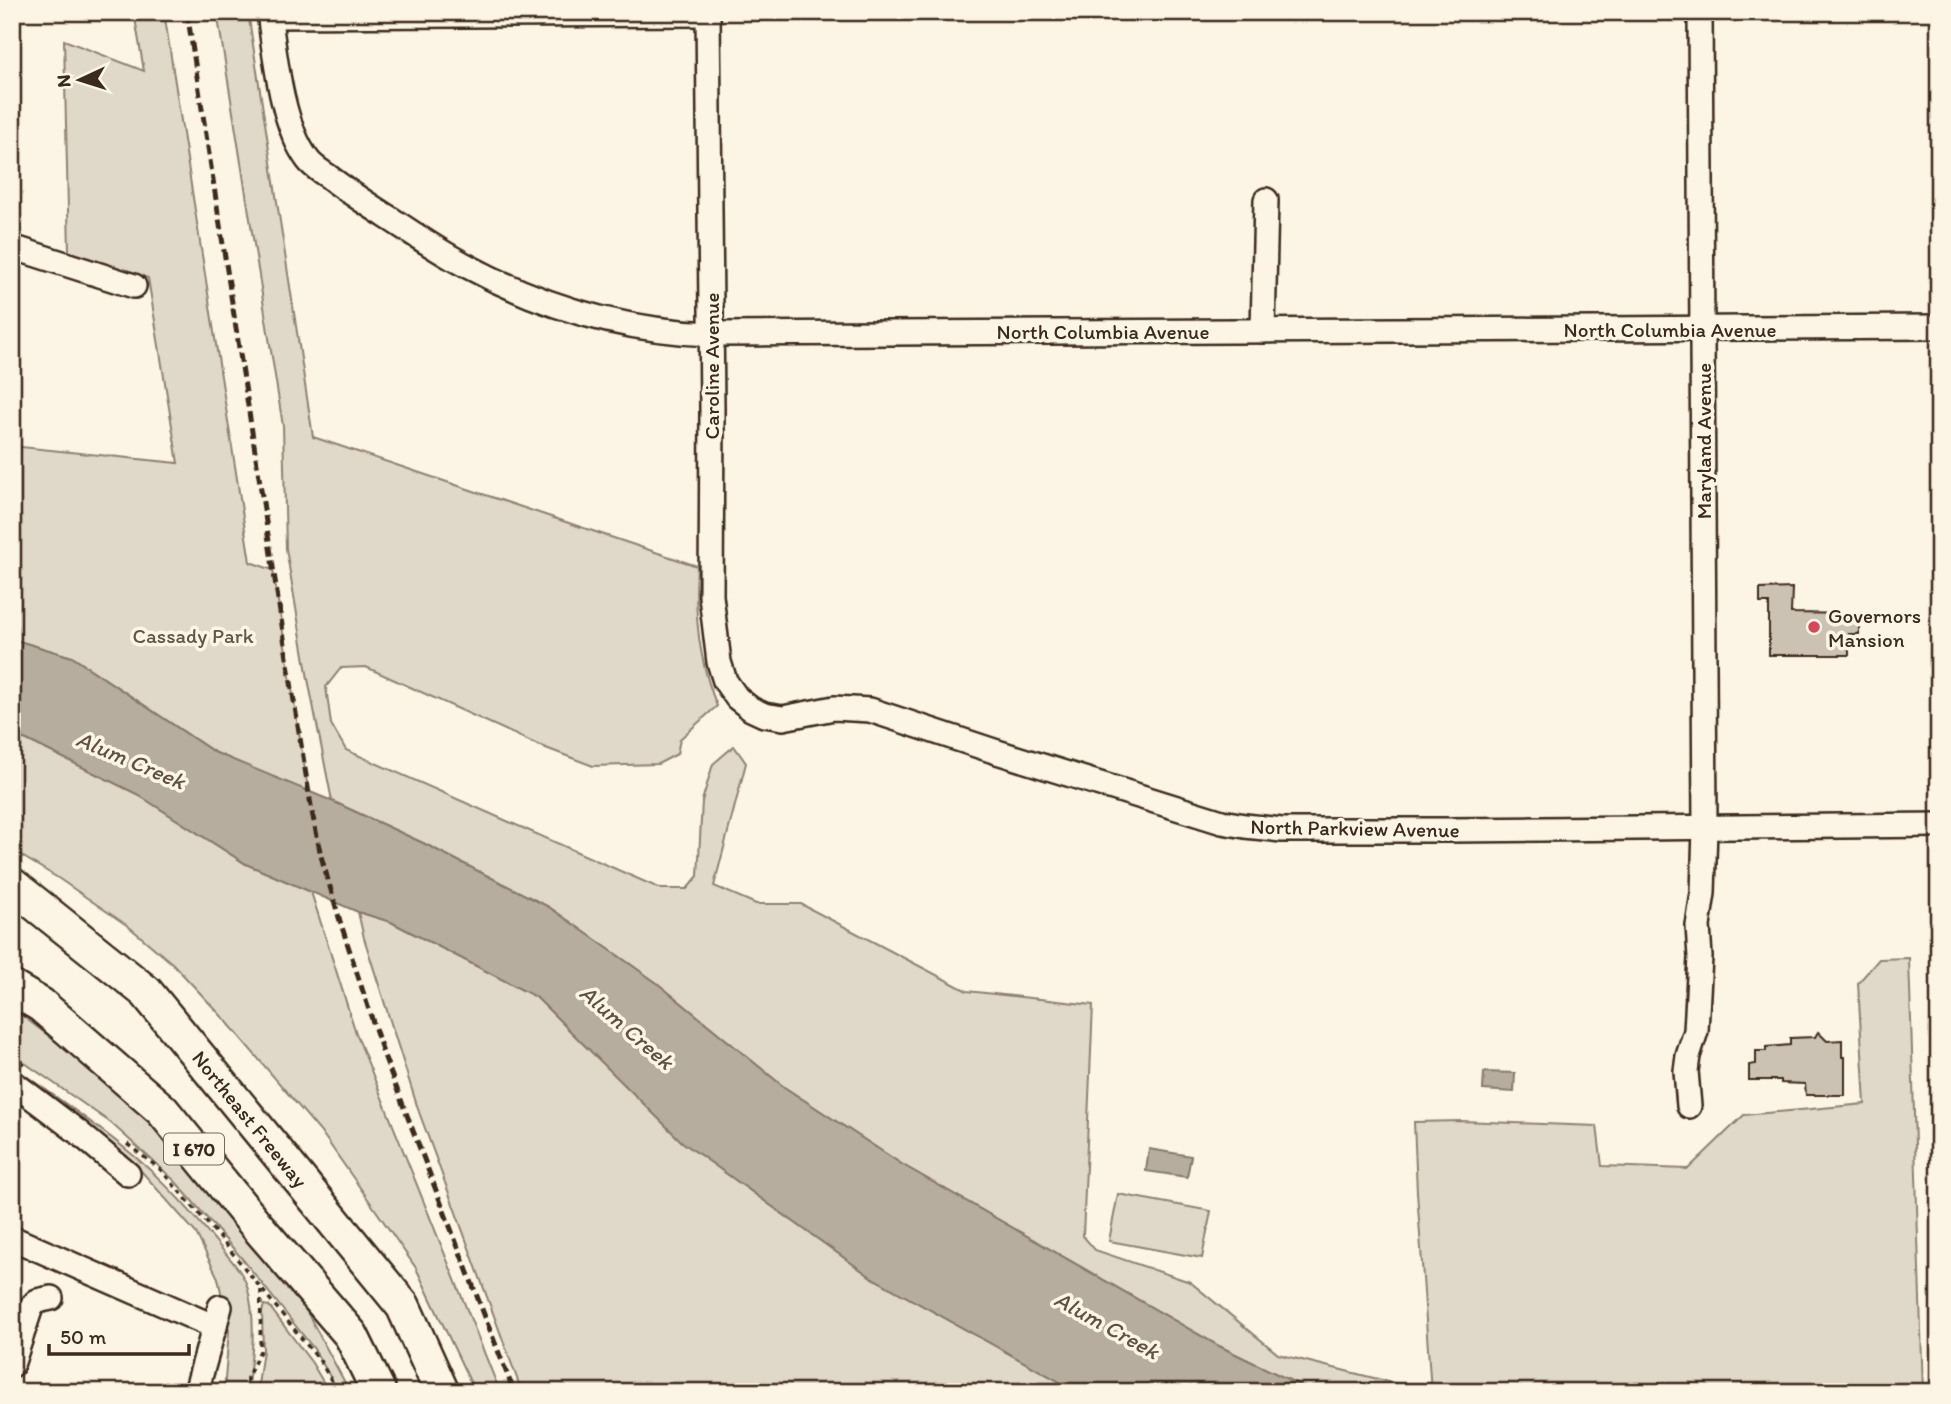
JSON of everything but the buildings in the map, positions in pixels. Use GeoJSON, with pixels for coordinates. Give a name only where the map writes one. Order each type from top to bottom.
{"type":"FeatureCollection","features":[{"type":"Feature","properties":{"kind":"highway","name":"Northeast Freeway"},"geometry":{"type":"LineString","coordinates":[[12,885],[146,992],[403,1306],[442,1392]]}},
{"type":"Feature","properties":{"kind":"highway","name":"I 670"},"geometry":{"type":"LineString","coordinates":[[12,988],[41,1005],[162,1110],[351,1335],[379,1392]]}},
{"type":"Feature","properties":{"kind":"street","name":"Maryland Avenue"},"geometry":{"type":"LineString","coordinates":[[1689,1106],[1686,1071],[1696,1031],[1700,957],[1698,926],[1703,893],[1705,828],[1700,12]]}},
{"type":"Feature","properties":{"kind":"street"},"geometry":{"type":"LineString","coordinates":[[269,14],[708,13]]}},
{"type":"Feature","properties":{"kind":"street","name":"Caroline Avenue"},"geometry":{"type":"LineString","coordinates":[[708,13],[712,608],[719,663],[725,681],[737,698],[751,709]]}},
{"type":"Feature","properties":{"kind":"street","name":"North Columbia Avenue"},"geometry":{"type":"LineString","coordinates":[[269,14],[278,75],[289,118],[297,141],[310,162],[351,193],[466,266],[528,295],[586,316],[640,328],[711,334],[1939,327]]}},
{"type":"Feature","properties":{"kind":"street"},"geometry":{"type":"LineString","coordinates":[[1263,331],[1266,200]]}},
{"type":"Feature","properties":{"kind":"street"},"geometry":{"type":"LineString","coordinates":[[12,247],[134,286]]}},
{"type":"Feature","properties":{"kind":"street","name":"North Parkview Avenue"},"geometry":{"type":"LineString","coordinates":[[751,709],[764,715],[783,718],[834,708],[870,710],[1087,780],[1245,827],[1320,830],[1939,825]]}},
{"type":"Feature","properties":{"kind":"street"},"geometry":{"type":"LineString","coordinates":[[12,1082],[128,1174]]}},
{"type":"Feature","properties":{"kind":"street"},"geometry":{"type":"LineString","coordinates":[[12,1238],[218,1317],[196,1392]]}},
{"type":"Feature","properties":{"kind":"street"},"geometry":{"type":"LineString","coordinates":[[12,1365],[31,1307],[37,1301],[51,1298]]}},
{"type":"Feature","properties":{"kind":"path"},"geometry":{"type":"LineString","coordinates":[[246,1392],[247,1378],[260,1351],[261,1288],[320,1361],[338,1392]]}},
{"type":"Feature","properties":{"kind":"green space","name":"Cassady Park"},"geometry":{"type":"Polygon","coordinates":[[[134,12],[164,12],[250,562],[273,570],[309,795],[214,752],[72,657],[12,639],[12,446],[178,463],[148,278],[69,252],[64,40],[144,71],[134,12]]]}},
{"type":"Feature","properties":{"kind":"green space"},"geometry":{"type":"Polygon","coordinates":[[[217,12],[248,12],[313,437],[697,566],[699,637],[717,706],[680,739],[677,754],[658,764],[593,766],[538,745],[366,667],[341,668],[326,687],[331,724],[346,750],[661,889],[687,889],[698,876],[702,801],[713,764],[734,746],[746,763],[714,886],[756,904],[801,904],[967,991],[1093,1005],[1083,1236],[1095,1250],[1190,1282],[1278,1354],[1430,1392],[1314,1392],[1219,1346],[903,1165],[784,1087],[657,983],[549,907],[423,843],[332,801],[286,549],[283,426],[217,12]]]}},
{"type":"Feature","properties":{"kind":"green space"},"geometry":{"type":"Polygon","coordinates":[[[12,735],[137,794],[246,864],[311,892],[356,1033],[500,1392],[475,1392],[416,1268],[324,1136],[227,1022],[173,964],[128,926],[12,850],[12,735]]]}},
{"type":"Feature","properties":{"kind":"green space"},"geometry":{"type":"Polygon","coordinates":[[[358,912],[391,922],[536,997],[683,1142],[871,1277],[1078,1392],[522,1392],[419,1112],[358,912]]]}},
{"type":"Feature","properties":{"kind":"green space"},"geometry":{"type":"Polygon","coordinates":[[[1909,958],[1923,1392],[1431,1392],[1414,1122],[1597,1126],[1602,1166],[1688,1169],[1744,1115],[1865,1104],[1858,983],[1879,959],[1909,958]]]}},
{"type":"Feature","properties":{"kind":"green space"},"geometry":{"type":"Polygon","coordinates":[[[12,1008],[99,1074],[156,1125],[300,1299],[350,1392],[339,1392],[314,1349],[244,1261],[175,1181],[111,1123],[12,1054],[12,1008]]]}},
{"type":"Feature","properties":{"kind":"green space"},"geometry":{"type":"Polygon","coordinates":[[[12,1066],[140,1161],[186,1206],[238,1269],[247,1286],[252,1312],[252,1352],[247,1392],[224,1392],[229,1330],[218,1278],[196,1233],[135,1164],[12,1074],[12,1066]]]}},
{"type":"Feature","properties":{"kind":"green space"},"geometry":{"type":"Polygon","coordinates":[[[1118,1194],[1211,1211],[1202,1258],[1109,1241],[1118,1194]]]}},
{"type":"Feature","properties":{"kind":"green space"},"geometry":{"type":"Polygon","coordinates":[[[264,1305],[269,1306],[312,1363],[329,1392],[257,1392],[263,1350],[264,1305]]]}},
{"type":"Feature","properties":{"kind":"water","name":"Alum Creek"},"geometry":{"type":"Polygon","coordinates":[[[12,639],[72,657],[214,752],[332,801],[423,843],[549,907],[657,983],[784,1087],[903,1165],[1219,1346],[1314,1392],[1078,1392],[871,1277],[682,1142],[536,997],[391,922],[358,912],[246,864],[137,794],[12,735],[12,639]]]}},
{"type":"Feature","properties":{"kind":"water"},"geometry":{"type":"Polygon","coordinates":[[[1484,1072],[1515,1073],[1514,1092],[1483,1090],[1484,1072]]]}},
{"type":"Feature","properties":{"kind":"water"},"geometry":{"type":"Polygon","coordinates":[[[1149,1149],[1191,1156],[1187,1177],[1146,1171],[1149,1149]]]}},
{"type":"Feature","properties":{"kind":"railway"},"geometry":{"type":"LineString","coordinates":[[187,12],[288,664],[321,856],[383,1053],[514,1392]]}},
{"type":"Feature","properties":{"kind":"place","name":"Governors Mansion"},"geometry":{"type":"Point","coordinates":[1814,627]}}]}
